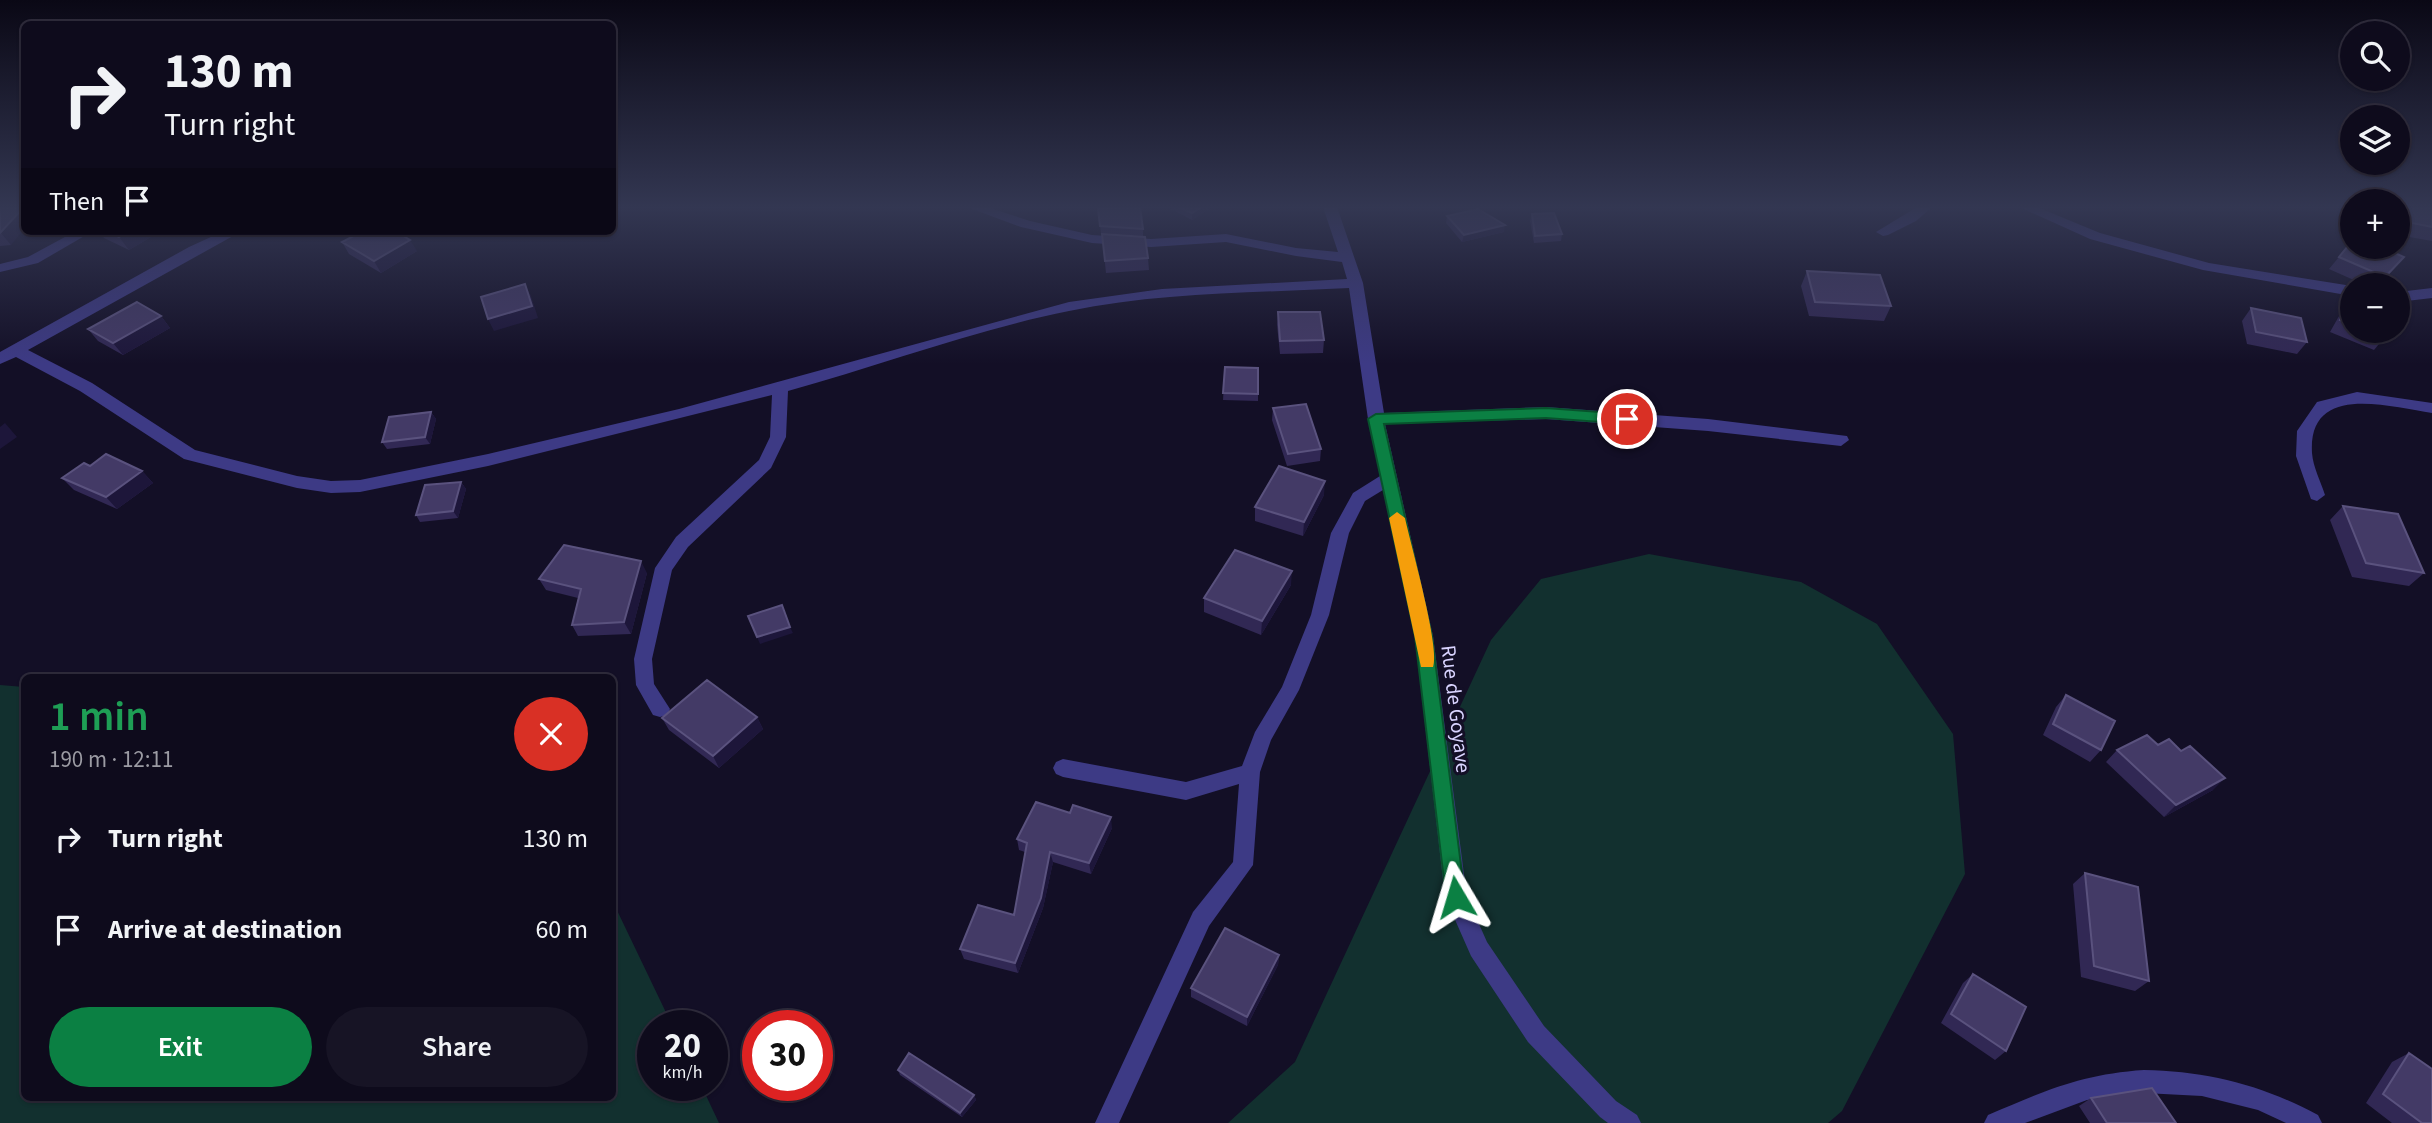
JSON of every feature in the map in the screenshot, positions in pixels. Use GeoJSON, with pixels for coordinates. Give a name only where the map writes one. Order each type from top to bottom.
{"type":"FeatureCollection","features":[{"type":"Feature","properties":{"kind":"street"},"geometry":{"type":"LineString","coordinates":[[0,268],[34,259]]}},
{"type":"Feature","properties":{"kind":"street"},"geometry":{"type":"LineString","coordinates":[[0,359],[178,259]]}},
{"type":"Feature","properties":{"kind":"street","name":"Rue de Goyave"},"geometry":{"type":"LineString","coordinates":[[1348,259],[1356,283],[1376,419],[1388,479],[1424,636],[1456,897],[1479,949],[1536,1034],[1608,1109],[1629,1123]]}},
{"type":"Feature","properties":{"kind":"street"},"geometry":{"type":"LineString","coordinates":[[2180,259],[2208,267],[2340,289]]}},
{"type":"Feature","properties":{"kind":"street"},"geometry":{"type":"LineString","coordinates":[[15,350],[86,387],[190,455],[297,482],[331,487],[360,486],[552,447],[780,387],[981,329],[1096,301],[1173,293],[1356,283]]}},
{"type":"Feature","properties":{"kind":"street"},"geometry":{"type":"LineString","coordinates":[[2410,296],[2432,293]]}},
{"type":"Feature","properties":{"kind":"street"},"geometry":{"type":"LineString","coordinates":[[660,709],[645,685],[643,659],[664,568],[682,542],[765,464],[778,437],[780,387]]}},
{"type":"Feature","properties":{"kind":"street"},"geometry":{"type":"LineString","coordinates":[[2318,495],[2304,456],[2305,431],[2323,405],[2357,397],[2432,408]]}},
{"type":"Feature","properties":{"kind":"street"},"geometry":{"type":"LineString","coordinates":[[1376,419],[1546,413],[1708,425],[1841,440]]}},
{"type":"Feature","properties":{"kind":"street"},"geometry":{"type":"LineString","coordinates":[[1107,1123],[1201,919],[1243,865],[1251,772],[1262,738],[1290,691],[1320,615],[1340,533],[1359,497],[1388,479]]}},
{"type":"Feature","properties":{"kind":"street"},"geometry":{"type":"LineString","coordinates":[[1063,768],[1186,791],[1251,772]]}},
{"type":"Feature","properties":{"kind":"street"},"geometry":{"type":"LineString","coordinates":[[1996,1123],[2086,1088],[2158,1080],[2214,1086],[2281,1106],[2310,1123]]}},
{"type":"Feature","properties":{"kind":"green space"},"geometry":{"type":"Polygon","coordinates":[[[1649,554],[1801,582],[1877,624],[1953,734],[1965,874],[1842,1111],[1828,1123],[1228,1123],[1295,1062],[1491,640],[1541,579],[1649,554]]]}},
{"type":"Feature","properties":{"kind":"green space"},"geometry":{"type":"Polygon","coordinates":[[[0,685],[21,687],[21,1101],[616,1101],[616,908],[665,1010],[637,1010],[637,1101],[709,1101],[719,1123],[0,1123],[0,685]]]}},
{"type":"Feature","properties":{"kind":"building"},"geometry":{"type":"Polygon","coordinates":[[[2345,259],[2402,259],[2389,273],[2376,273],[2345,259]]]}},
{"type":"Feature","properties":{"kind":"building"},"geometry":{"type":"Polygon","coordinates":[[[1807,271],[1880,275],[1891,306],[1815,302],[1807,271]]]}},
{"type":"Feature","properties":{"kind":"building"},"geometry":{"type":"Polygon","coordinates":[[[525,284],[532,306],[488,319],[481,297],[525,284]]]}},
{"type":"Feature","properties":{"kind":"building"},"geometry":{"type":"Polygon","coordinates":[[[137,302],[161,316],[113,343],[88,329],[137,302]]]}},
{"type":"Feature","properties":{"kind":"building"},"geometry":{"type":"Polygon","coordinates":[[[2251,308],[2301,318],[2307,342],[2256,332],[2251,308]]]}},
{"type":"Feature","properties":{"kind":"building"},"geometry":{"type":"Polygon","coordinates":[[[1278,312],[1320,312],[1324,340],[1280,341],[1278,312]]]}},
{"type":"Feature","properties":{"kind":"building"},"geometry":{"type":"Polygon","coordinates":[[[1225,367],[1258,368],[1258,394],[1223,393],[1225,367]]]}},
{"type":"Feature","properties":{"kind":"building"},"geometry":{"type":"Polygon","coordinates":[[[1306,404],[1321,449],[1288,454],[1273,408],[1306,404]]]}},
{"type":"Feature","properties":{"kind":"building"},"geometry":{"type":"Polygon","coordinates":[[[431,412],[425,437],[382,442],[389,417],[431,412]]]}},
{"type":"Feature","properties":{"kind":"building"},"geometry":{"type":"Polygon","coordinates":[[[106,454],[142,471],[106,497],[62,478],[84,463],[90,466],[106,454]]]}},
{"type":"Feature","properties":{"kind":"building"},"geometry":{"type":"Polygon","coordinates":[[[1279,466],[1325,481],[1304,522],[1255,507],[1279,466]]]}},
{"type":"Feature","properties":{"kind":"building"},"geometry":{"type":"Polygon","coordinates":[[[461,482],[453,511],[416,515],[425,485],[461,482]]]}},
{"type":"Feature","properties":{"kind":"building"},"geometry":{"type":"Polygon","coordinates":[[[2343,506],[2398,514],[2424,573],[2366,563],[2343,506]]]}},
{"type":"Feature","properties":{"kind":"building"},"geometry":{"type":"Polygon","coordinates":[[[564,545],[641,561],[624,622],[572,625],[581,589],[539,579],[564,545]]]}},
{"type":"Feature","properties":{"kind":"building"},"geometry":{"type":"Polygon","coordinates":[[[1235,550],[1292,571],[1262,621],[1204,598],[1235,550]]]}},
{"type":"Feature","properties":{"kind":"building"},"geometry":{"type":"Polygon","coordinates":[[[782,605],[790,627],[757,637],[748,616],[782,605]]]}},
{"type":"Feature","properties":{"kind":"building"},"geometry":{"type":"Polygon","coordinates":[[[707,680],[757,717],[713,756],[662,718],[707,680]]]}},
{"type":"Feature","properties":{"kind":"building"},"geometry":{"type":"Polygon","coordinates":[[[2066,695],[2115,721],[2101,750],[2053,724],[2066,695]]]}},
{"type":"Feature","properties":{"kind":"building"},"geometry":{"type":"Polygon","coordinates":[[[2147,735],[2158,745],[2169,739],[2181,751],[2190,746],[2225,778],[2176,805],[2117,750],[2147,735]]]}},
{"type":"Feature","properties":{"kind":"building"},"geometry":{"type":"Polygon","coordinates":[[[1036,802],[1070,813],[1073,805],[1111,817],[1089,863],[1050,852],[1041,898],[1015,963],[960,949],[978,905],[1014,915],[1027,843],[1017,839],[1036,802]]]}},
{"type":"Feature","properties":{"kind":"building"},"geometry":{"type":"Polygon","coordinates":[[[2085,873],[2138,887],[2149,981],[2094,966],[2085,873]]]}},
{"type":"Feature","properties":{"kind":"building"},"geometry":{"type":"Polygon","coordinates":[[[1225,928],[1279,955],[1247,1017],[1191,988],[1225,928]]]}},
{"type":"Feature","properties":{"kind":"building"},"geometry":{"type":"Polygon","coordinates":[[[1973,974],[2026,1007],[2006,1051],[1951,1014],[1973,974]]]}},
{"type":"Feature","properties":{"kind":"building"},"geometry":{"type":"Polygon","coordinates":[[[909,1053],[974,1095],[960,1113],[898,1070],[909,1053]]]}},
{"type":"Feature","properties":{"kind":"building"},"geometry":{"type":"Polygon","coordinates":[[[2409,1053],[2432,1069],[2432,1123],[2422,1123],[2383,1094],[2409,1053]]]}},
{"type":"Feature","properties":{"kind":"building"},"geometry":{"type":"Polygon","coordinates":[[[2152,1088],[2176,1123],[2107,1123],[2091,1098],[2152,1088]]]}},
{"type":"Feature","properties":{"kind":"slow traffic"},"geometry":{"type":"LineString","coordinates":[[1397,518],[1424,636],[1427,662]]}},
{"type":"Feature","properties":{"kind":"route"},"geometry":{"type":"LineString","coordinates":[[1456,897],[1424,636],[1376,419],[1546,413],[1627,419]]}}]}
